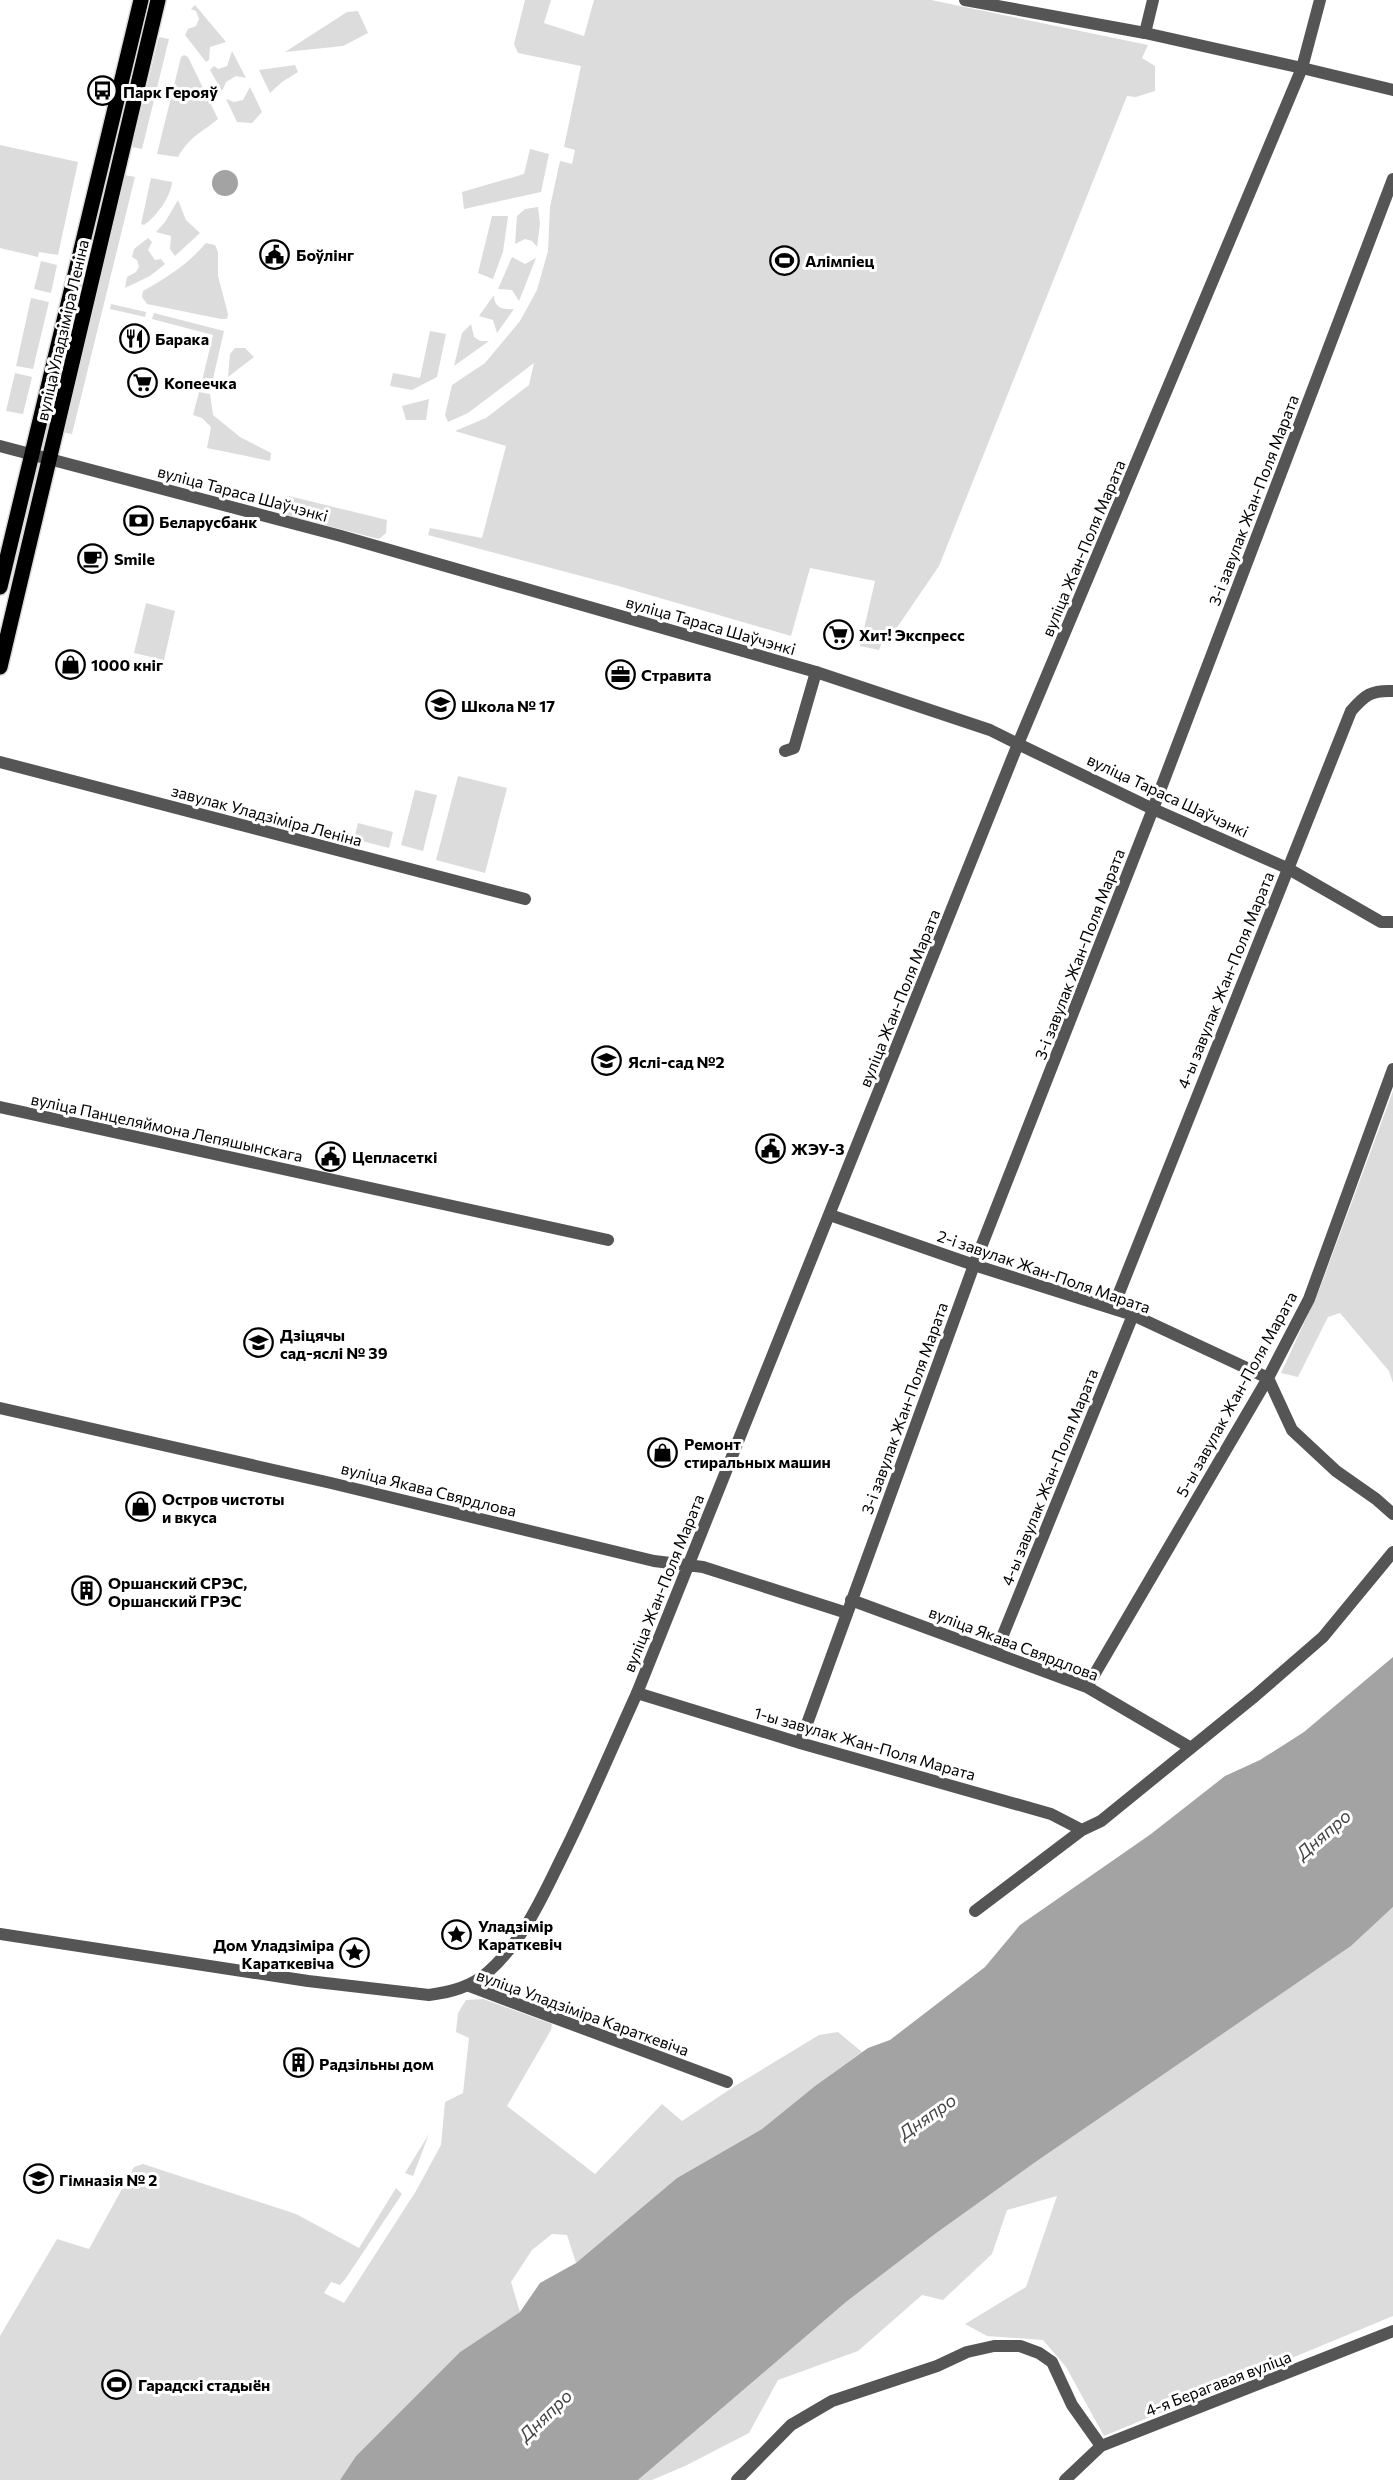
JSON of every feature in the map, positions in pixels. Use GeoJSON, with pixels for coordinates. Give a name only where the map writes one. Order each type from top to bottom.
{"type":"FeatureCollection","features":[{"type":"Feature","properties":{"kind":"main road","name":"вуліца Уладзіміра Леніна"},"geometry":{"type":"LineString","coordinates":[[0,587],[141,0]]}},
{"type":"Feature","properties":{"kind":"main road","name":"вуліца Уладзіміра Леніна"},"geometry":{"type":"LineString","coordinates":[[0,667],[158,0]]}},
{"type":"Feature","properties":{"kind":"street"},"geometry":{"type":"LineString","coordinates":[[965,0],[1145,33],[1393,90]]}},
{"type":"Feature","properties":{"kind":"street"},"geometry":{"type":"LineString","coordinates":[[1145,33],[1153,0]]}},
{"type":"Feature","properties":{"kind":"street","name":"вуліца Жан-Поля Марата"},"geometry":{"type":"LineString","coordinates":[[469,1986],[488,1973],[501,1959],[532,1918],[587,1806],[637,1693],[1018,744],[1302,68],[1320,0]]}},
{"type":"Feature","properties":{"kind":"street","name":"3-і завулак Жан-Поля Марата"},"geometry":{"type":"LineString","coordinates":[[800,1743],[974,1265],[1154,808],[1393,179]]}},
{"type":"Feature","properties":{"kind":"street","name":"вуліца Тараса Шаўчэнкі"},"geometry":{"type":"LineString","coordinates":[[0,446],[437,563],[816,672],[990,730],[1287,868],[1387,922],[1393,932]]}},
{"type":"Feature","properties":{"kind":"street"},"geometry":{"type":"LineString","coordinates":[[785,752],[794,748],[816,672]]}},
{"type":"Feature","properties":{"kind":"street","name":"4-ы завулак Жан-Поля Марата"},"geometry":{"type":"LineString","coordinates":[[1113,1308],[1351,711],[1363,697],[1378,690],[1393,691]]}},
{"type":"Feature","properties":{"kind":"street","name":"завулак Уладзіміра Леніна"},"geometry":{"type":"LineString","coordinates":[[0,762],[525,899]]}},
{"type":"Feature","properties":{"kind":"street","name":"5-ы завулак Жан-Поля Марата"},"geometry":{"type":"LineString","coordinates":[[1087,1686],[1268,1378],[1309,1299],[1393,1069]]}},
{"type":"Feature","properties":{"kind":"street","name":"вуліца Панцеляймона Лепяшынскага"},"geometry":{"type":"LineString","coordinates":[[0,1107],[608,1240]]}},
{"type":"Feature","properties":{"kind":"street","name":"2-і завулак Жан-Поля Марата"},"geometry":{"type":"LineString","coordinates":[[830,1215],[974,1265],[1113,1308],[1268,1378]]}},
{"type":"Feature","properties":{"kind":"street","name":"4-ы завулак Жан-Поля Марата"},"geometry":{"type":"LineString","coordinates":[[996,1652],[1133,1316]]}},
{"type":"Feature","properties":{"kind":"street"},"geometry":{"type":"LineString","coordinates":[[1268,1378],[1292,1430],[1336,1472],[1376,1499],[1393,1514]]}},
{"type":"Feature","properties":{"kind":"street","name":"вуліца Якава Свярдлова"},"geometry":{"type":"LineString","coordinates":[[0,1408],[319,1480],[654,1561],[703,1567],[847,1613]]}},
{"type":"Feature","properties":{"kind":"street"},"geometry":{"type":"LineString","coordinates":[[975,1911],[1082,1830],[1101,1821],[1255,1696],[1323,1636],[1393,1552]]}},
{"type":"Feature","properties":{"kind":"street","name":"вуліца Якава Свярдлова"},"geometry":{"type":"LineString","coordinates":[[851,1600],[1087,1686],[1191,1748]]}},
{"type":"Feature","properties":{"kind":"street","name":"1-ы завулак Жан-Поля Марата"},"geometry":{"type":"LineString","coordinates":[[637,1693],[800,1743],[1052,1814],[1082,1830]]}},
{"type":"Feature","properties":{"kind":"street","name":"вуліца Уладзіміра Караткевіча"},"geometry":{"type":"LineString","coordinates":[[0,1934],[407,1994],[448,1993],[469,1986],[727,2082]]}},
{"type":"Feature","properties":{"kind":"street","name":"4-я Берагавая вуліца"},"geometry":{"type":"LineString","coordinates":[[1065,2480],[1101,2446],[1393,2331]]}},
{"type":"Feature","properties":{"kind":"street"},"geometry":{"type":"LineString","coordinates":[[737,2480],[792,2425],[832,2400],[937,2366],[968,2352],[994,2346],[1020,2346],[1039,2353],[1052,2362],[1072,2405],[1101,2446]]}},
{"type":"Feature","properties":{"kind":"shaded area"},"geometry":{"type":"Polygon","coordinates":[[[525,0],[551,0],[544,23],[584,36],[594,0],[931,0],[1148,45],[1142,58],[1155,66],[1155,91],[1136,97],[1127,96],[939,566],[896,629],[884,637],[879,650],[860,646],[875,581],[810,568],[791,636],[615,585],[428,535],[430,528],[482,538],[506,446],[455,431],[486,418],[529,385],[534,363],[468,413],[448,422],[445,415],[452,385],[485,363],[520,321],[537,290],[548,251],[550,207],[560,161],[572,164],[575,150],[564,147],[581,66],[518,53],[514,44],[525,0]]]}},
{"type":"Feature","properties":{"kind":"shaded area"},"geometry":{"type":"Polygon","coordinates":[[[195,5],[226,42],[210,47],[209,60],[206,62],[185,35],[188,29],[196,26],[199,19],[196,11],[191,9],[195,5]]]}},
{"type":"Feature","properties":{"kind":"shaded area"},"geometry":{"type":"Polygon","coordinates":[[[358,11],[368,33],[343,46],[285,52],[347,12],[358,11]]]}},
{"type":"Feature","properties":{"kind":"shaded area"},"geometry":{"type":"Polygon","coordinates":[[[159,37],[169,39],[142,149],[132,147],[159,37]]]}},
{"type":"Feature","properties":{"kind":"shaded area"},"geometry":{"type":"Polygon","coordinates":[[[232,51],[246,78],[236,76],[226,82],[222,91],[210,70],[214,66],[218,69],[227,66],[232,51]]]}},
{"type":"Feature","properties":{"kind":"shaded area"},"geometry":{"type":"Polygon","coordinates":[[[184,55],[188,57],[218,119],[191,139],[178,157],[157,154],[181,57],[184,55]]]}},
{"type":"Feature","properties":{"kind":"shaded area"},"geometry":{"type":"Polygon","coordinates":[[[295,65],[298,72],[270,93],[259,70],[295,65]]]}},
{"type":"Feature","properties":{"kind":"shaded area"},"geometry":{"type":"Polygon","coordinates":[[[250,87],[262,112],[252,123],[237,122],[226,99],[234,102],[243,100],[250,87]]]}},
{"type":"Feature","properties":{"kind":"shaded area"},"geometry":{"type":"Polygon","coordinates":[[[0,145],[78,162],[58,255],[39,252],[38,257],[0,248],[0,145]]]}},
{"type":"Feature","properties":{"kind":"shaded area"},"geometry":{"type":"Polygon","coordinates":[[[530,149],[549,154],[541,192],[464,209],[462,192],[524,174],[530,149]]]}},
{"type":"Feature","properties":{"kind":"shaded area"},"geometry":{"type":"Polygon","coordinates":[[[125,175],[135,177],[72,434],[62,432],[125,175]]]}},
{"type":"Feature","properties":{"kind":"shaded area"},"geometry":{"type":"Polygon","coordinates":[[[151,178],[172,182],[169,194],[162,206],[144,225],[141,224],[151,178]]]}},
{"type":"Feature","properties":{"kind":"shaded area"},"geometry":{"type":"Polygon","coordinates":[[[178,200],[186,220],[200,233],[175,256],[170,249],[171,236],[156,232],[178,200]]]}},
{"type":"Feature","properties":{"kind":"shaded area"},"geometry":{"type":"Polygon","coordinates":[[[538,207],[540,224],[537,247],[532,241],[525,239],[515,244],[517,216],[525,209],[538,207]]]}},
{"type":"Feature","properties":{"kind":"shaded area"},"geometry":{"type":"Polygon","coordinates":[[[492,216],[508,216],[503,252],[493,279],[478,273],[492,216]]]}},
{"type":"Feature","properties":{"kind":"shaded area"},"geometry":{"type":"Polygon","coordinates":[[[148,238],[152,242],[148,250],[155,260],[161,259],[165,264],[150,276],[125,288],[127,277],[136,272],[139,267],[137,260],[132,257],[134,249],[148,238]]]}},
{"type":"Feature","properties":{"kind":"shaded area"},"geometry":{"type":"Polygon","coordinates":[[[206,243],[215,245],[218,252],[218,276],[228,314],[227,319],[147,304],[142,297],[143,291],[177,270],[206,243]]]}},
{"type":"Feature","properties":{"kind":"shaded area"},"geometry":{"type":"Polygon","coordinates":[[[512,257],[525,264],[536,258],[519,301],[512,290],[498,289],[512,257]]]}},
{"type":"Feature","properties":{"kind":"shaded area"},"geometry":{"type":"Polygon","coordinates":[[[41,261],[57,265],[51,293],[34,289],[41,261]]]}},
{"type":"Feature","properties":{"kind":"shaded area"},"geometry":{"type":"Polygon","coordinates":[[[494,295],[497,305],[506,309],[514,309],[497,333],[493,320],[479,316],[494,295]]]}},
{"type":"Feature","properties":{"kind":"shaded area"},"geometry":{"type":"Polygon","coordinates":[[[31,298],[49,302],[33,369],[16,366],[31,298]]]}},
{"type":"Feature","properties":{"kind":"shaded area"},"geometry":{"type":"Polygon","coordinates":[[[111,304],[146,312],[145,317],[110,309],[111,304]]]}},
{"type":"Feature","properties":{"kind":"shaded area"},"geometry":{"type":"Polygon","coordinates":[[[154,313],[224,331],[212,383],[202,381],[213,335],[152,319],[154,313]]]}},
{"type":"Feature","properties":{"kind":"shaded area"},"geometry":{"type":"Polygon","coordinates":[[[471,324],[474,337],[480,341],[489,341],[454,366],[462,333],[471,324]]]}},
{"type":"Feature","properties":{"kind":"shaded area"},"geometry":{"type":"Polygon","coordinates":[[[430,331],[446,334],[437,377],[412,390],[390,386],[393,373],[420,378],[430,331]]]}},
{"type":"Feature","properties":{"kind":"shaded area"},"geometry":{"type":"Polygon","coordinates":[[[235,348],[245,348],[254,357],[228,377],[230,354],[235,348]]]}},
{"type":"Feature","properties":{"kind":"shaded area"},"geometry":{"type":"Polygon","coordinates":[[[15,373],[32,377],[23,414],[6,411],[15,373]]]}},
{"type":"Feature","properties":{"kind":"shaded area"},"geometry":{"type":"Polygon","coordinates":[[[199,392],[210,394],[213,415],[240,437],[271,453],[270,461],[207,448],[211,427],[202,418],[193,415],[199,392]]]}},
{"type":"Feature","properties":{"kind":"shaded area"},"geometry":{"type":"Polygon","coordinates":[[[429,399],[426,420],[406,420],[402,406],[429,399]]]}},
{"type":"Feature","properties":{"kind":"shaded area"},"geometry":{"type":"Polygon","coordinates":[[[289,496],[387,520],[386,533],[379,539],[285,515],[289,496]]]}},
{"type":"Feature","properties":{"kind":"shaded area"},"geometry":{"type":"Polygon","coordinates":[[[146,603],[175,611],[164,660],[134,653],[146,603]]]}},
{"type":"Feature","properties":{"kind":"shaded area"},"geometry":{"type":"Polygon","coordinates":[[[458,776],[507,788],[485,873],[436,860],[458,776]]]}},
{"type":"Feature","properties":{"kind":"shaded area"},"geometry":{"type":"Polygon","coordinates":[[[415,790],[437,795],[423,851],[401,845],[415,790]]]}},
{"type":"Feature","properties":{"kind":"shaded area"},"geometry":{"type":"Polygon","coordinates":[[[358,823],[393,832],[389,848],[354,839],[358,823]]]}},
{"type":"Feature","properties":{"kind":"shaded area"},"geometry":{"type":"Polygon","coordinates":[[[1393,1091],[1393,1383],[1389,1371],[1340,1313],[1328,1317],[1298,1377],[1281,1373],[1320,1288],[1393,1091]]]}},
{"type":"Feature","properties":{"kind":"shaded area"},"geometry":{"type":"Polygon","coordinates":[[[1393,1907],[1393,2316],[1104,2436],[1066,2367],[1043,2340],[987,2336],[965,2324],[1026,2287],[1057,2196],[1007,2210],[992,2254],[943,2300],[922,2295],[858,2351],[778,2380],[749,2433],[652,2480],[638,2480],[846,2302],[935,2234],[1034,2163],[1351,1946],[1393,1907]]]}},
{"type":"Feature","properties":{"kind":"shaded area"},"geometry":{"type":"Polygon","coordinates":[[[483,1999],[552,2024],[551,2030],[507,2106],[595,2174],[662,2104],[682,2121],[819,2035],[838,2032],[862,2052],[762,2129],[677,2178],[576,2263],[567,2235],[552,2234],[532,2250],[511,2282],[520,2312],[460,2352],[356,2456],[340,2480],[0,2480],[0,2336],[57,2239],[89,2249],[134,2167],[143,2164],[296,2214],[359,2248],[396,2188],[402,2194],[346,2278],[340,2285],[331,2282],[324,2293],[344,2303],[416,2191],[441,2145],[445,2102],[463,2093],[469,2038],[456,2032],[458,2013],[466,2000],[483,1999]]]}},
{"type":"Feature","properties":{"kind":"shaded area"},"geometry":{"type":"Polygon","coordinates":[[[429,2134],[413,2176],[405,2173],[429,2134]]]}},
{"type":"Feature","properties":{"kind":"water"},"geometry":{"type":"Polygon","coordinates":[[[225,170],[234,174],[238,183],[234,192],[225,196],[216,192],[212,183],[216,174],[225,170]]]}},
{"type":"Feature","properties":{"kind":"water","name":"Дняпро"},"geometry":{"type":"Polygon","coordinates":[[[1393,1657],[1393,1907],[1351,1946],[1034,2163],[935,2234],[846,2302],[638,2480],[340,2480],[356,2456],[460,2352],[520,2312],[540,2283],[576,2263],[677,2178],[762,2129],[815,2086],[868,2048],[890,2040],[985,1967],[1020,1925],[1151,1834],[1225,1776],[1260,1760],[1304,1732],[1393,1657]]]}},
{"type":"Feature","properties":{"kind":"place","name":"Парк Герояў"},"geometry":{"type":"Point","coordinates":[102,91]}},
{"type":"Feature","properties":{"kind":"place","name":"Боўлінг"},"geometry":{"type":"Point","coordinates":[275,254]}},
{"type":"Feature","properties":{"kind":"place","name":"Алімпіец"},"geometry":{"type":"Point","coordinates":[784,260]}},
{"type":"Feature","properties":{"kind":"place","name":"Барака"},"geometry":{"type":"Point","coordinates":[134,338]}},
{"type":"Feature","properties":{"kind":"place","name":"Копеечка"},"geometry":{"type":"Point","coordinates":[143,382]}},
{"type":"Feature","properties":{"kind":"place","name":"Беларусбанк"},"geometry":{"type":"Point","coordinates":[138,521]}},
{"type":"Feature","properties":{"kind":"place","name":"Smile"},"geometry":{"type":"Point","coordinates":[93,558]}},
{"type":"Feature","properties":{"kind":"place","name":"Хит! Экспресс"},"geometry":{"type":"Point","coordinates":[838,634]}},
{"type":"Feature","properties":{"kind":"place","name":"1000 кніг"},"geometry":{"type":"Point","coordinates":[70,664]}},
{"type":"Feature","properties":{"kind":"place","name":"Стравита"},"geometry":{"type":"Point","coordinates":[620,674]}},
{"type":"Feature","properties":{"kind":"place","name":"Школа № 17"},"geometry":{"type":"Point","coordinates":[440,705]}},
{"type":"Feature","properties":{"kind":"place","name":"Яслі-сад №2"},"geometry":{"type":"Point","coordinates":[607,1061]}},
{"type":"Feature","properties":{"kind":"place","name":"ЖЭУ-3"},"geometry":{"type":"Point","coordinates":[770,1148]}},
{"type":"Feature","properties":{"kind":"place","name":"Цепласеткі"},"geometry":{"type":"Point","coordinates":[331,1156]}},
{"type":"Feature","properties":{"kind":"place","name":"Дзіцячы сад-яслі № 39"},"geometry":{"type":"Point","coordinates":[259,1343]}},
{"type":"Feature","properties":{"kind":"place","name":"Ремонт стиральных машин"},"geometry":{"type":"Point","coordinates":[663,1452]}},
{"type":"Feature","properties":{"kind":"place","name":"Остров чистоты и вкуса"},"geometry":{"type":"Point","coordinates":[141,1507]}},
{"type":"Feature","properties":{"kind":"place","name":"Оршанский СРЭС, Оршанский ГРЭС"},"geometry":{"type":"Point","coordinates":[87,1591]}},
{"type":"Feature","properties":{"kind":"place","name":"Уладзімір Караткевіч"},"geometry":{"type":"Point","coordinates":[457,1934]}},
{"type":"Feature","properties":{"kind":"place","name":"Дом Уладзіміра Караткевіча"},"geometry":{"type":"Point","coordinates":[355,1953]}},
{"type":"Feature","properties":{"kind":"place","name":"Радзільны дом"},"geometry":{"type":"Point","coordinates":[298,2063]}},
{"type":"Feature","properties":{"kind":"place","name":"Гімназія № 2"},"geometry":{"type":"Point","coordinates":[38,2179]}},
{"type":"Feature","properties":{"kind":"place","name":"Гарадскі стадыён"},"geometry":{"type":"Point","coordinates":[117,2384]}}]}
